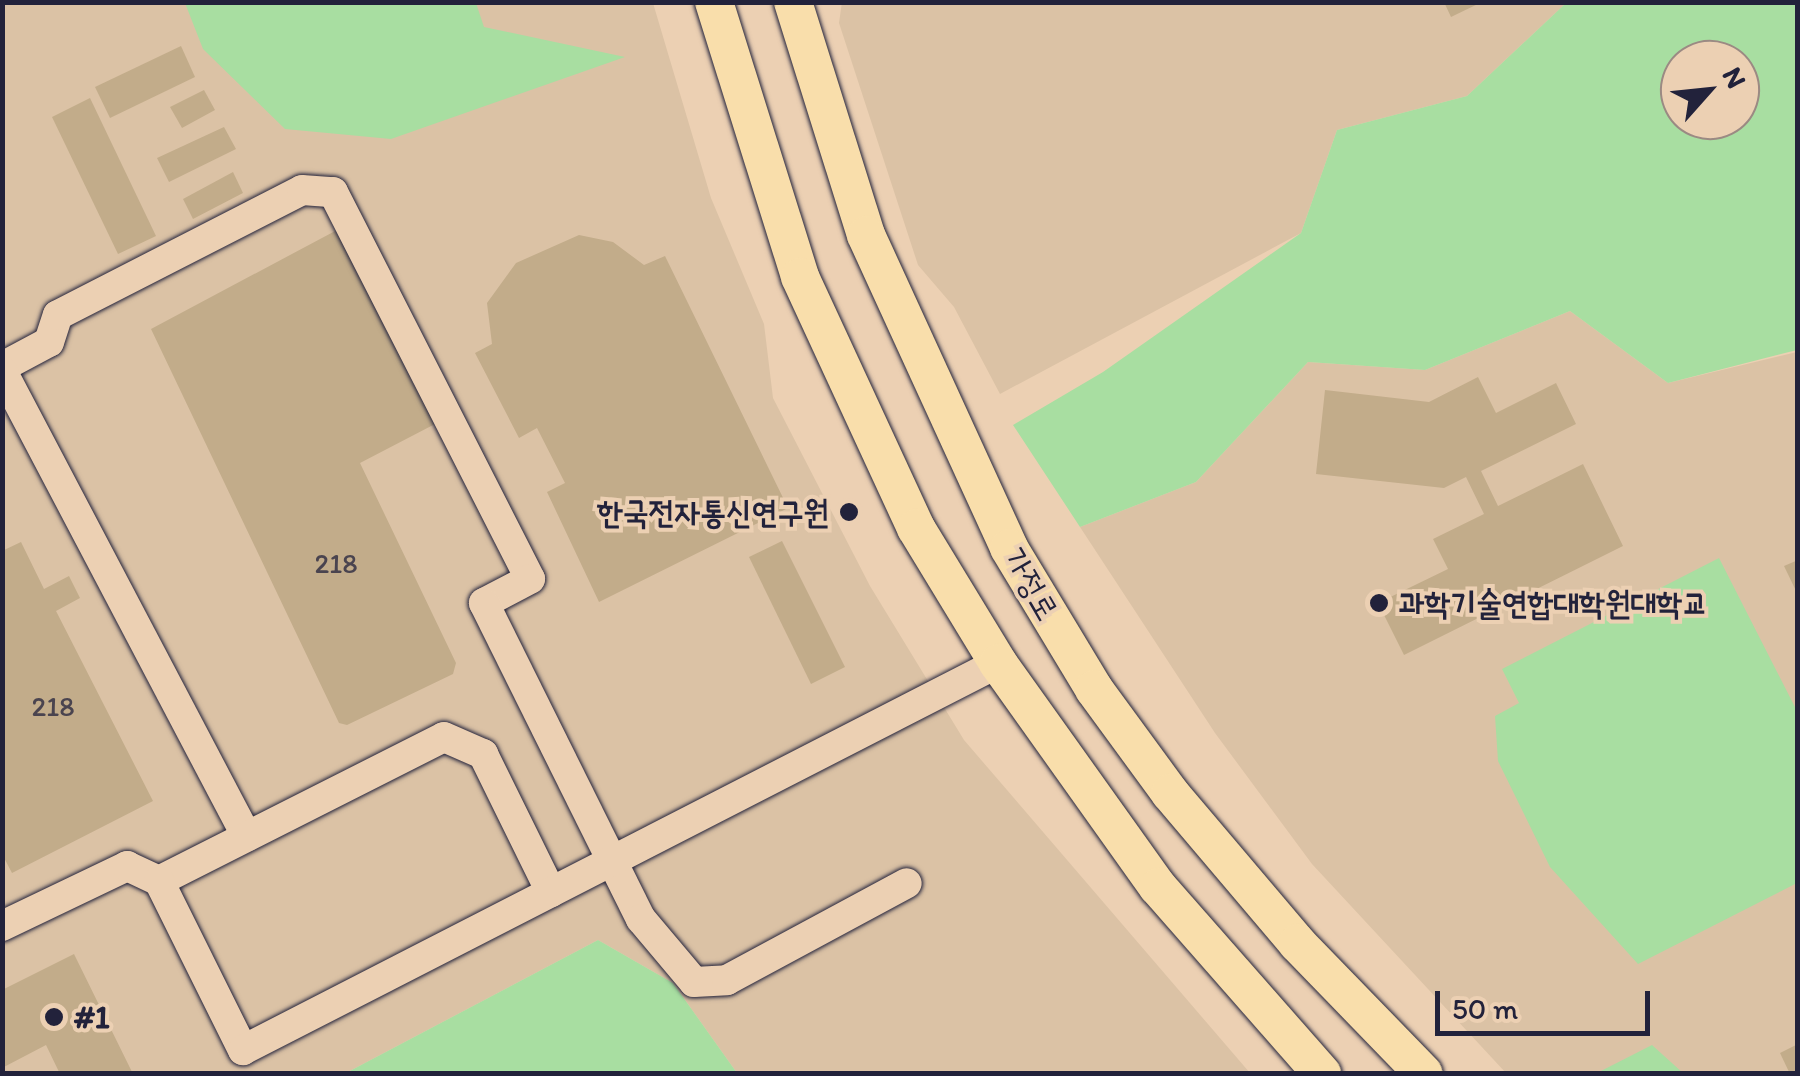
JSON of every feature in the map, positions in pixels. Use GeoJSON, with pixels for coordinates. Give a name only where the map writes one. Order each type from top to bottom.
{"type":"FeatureCollection","features":[{"type":"Feature","properties":{"kind":"main road"},"geometry":{"type":"LineString","coordinates":[[714,2],[800,277],[916,528],[998,663],[1158,886],[1322,1074]]}},
{"type":"Feature","properties":{"kind":"main road","name":"가정로"},"geometry":{"type":"LineString","coordinates":[[793,2],[866,235],[1009,548],[1094,690],[1170,794],[1297,943],[1424,1074]]}},
{"type":"Feature","properties":{"kind":"lane"},"geometry":{"type":"LineString","coordinates":[[246,838],[2,369],[49,342],[58,315],[302,190],[333,192],[530,579],[484,603],[641,919],[694,982],[726,980],[908,882]]}},
{"type":"Feature","properties":{"kind":"lane"},"geometry":{"type":"LineString","coordinates":[[2,926],[126,866],[159,881],[243,1050],[998,663]]}},
{"type":"Feature","properties":{"kind":"lane"},"geometry":{"type":"LineString","coordinates":[[159,881],[444,737],[483,754],[552,892]]}},
{"type":"Feature","properties":{"kind":"shaded area"},"geometry":{"type":"Polygon","coordinates":[[[842,2],[1566,3],[1467,96],[1337,130],[1301,233],[1000,394],[954,307],[918,265],[839,23],[842,2]]]}},
{"type":"Feature","properties":{"kind":"shaded area","name":"한국전자통신연구원"},"geometry":{"type":"Polygon","coordinates":[[[2,3],[653,3],[711,198],[764,324],[773,398],[870,586],[964,740],[1250,1073],[737,1073],[673,983],[598,940],[346,1073],[3,1073],[2,3]]]}},
{"type":"Feature","properties":{"kind":"shaded area"},"geometry":{"type":"Polygon","coordinates":[[[1570,311],[1668,383],[1797,352],[1797,1073],[1506,1073],[1312,864],[1215,733],[1080,527],[1196,482],[1308,362],[1425,370],[1570,311]]]}},
{"type":"Feature","properties":{"kind":"green space"},"geometry":{"type":"Polygon","coordinates":[[[185,3],[476,3],[484,27],[625,57],[391,139],[285,129],[203,49],[185,3]]]}},
{"type":"Feature","properties":{"kind":"green space"},"geometry":{"type":"Polygon","coordinates":[[[1566,3],[1797,3],[1797,350],[1668,383],[1570,311],[1425,370],[1308,362],[1196,482],[1080,527],[1013,425],[1103,372],[1301,233],[1337,130],[1467,96],[1566,3]]]}},
{"type":"Feature","properties":{"kind":"green space"},"geometry":{"type":"Polygon","coordinates":[[[1719,558],[1797,711],[1797,883],[1638,964],[1550,867],[1498,761],[1495,716],[1519,703],[1502,669],[1719,558]]]}},
{"type":"Feature","properties":{"kind":"green space"},"geometry":{"type":"Polygon","coordinates":[[[598,940],[673,983],[737,1073],[346,1073],[598,940]]]}},
{"type":"Feature","properties":{"kind":"green space"},"geometry":{"type":"Polygon","coordinates":[[[1652,1045],[1683,1073],[1597,1073],[1652,1045]]]}},
{"type":"Feature","properties":{"kind":"building"},"geometry":{"type":"Polygon","coordinates":[[[1444,2],[1482,2],[1451,17],[1444,2]]]}},
{"type":"Feature","properties":{"kind":"building"},"geometry":{"type":"Polygon","coordinates":[[[181,46],[195,77],[110,118],[95,87],[181,46]]]}},
{"type":"Feature","properties":{"kind":"building"},"geometry":{"type":"Polygon","coordinates":[[[204,90],[215,110],[182,128],[170,107],[204,90]]]}},
{"type":"Feature","properties":{"kind":"building"},"geometry":{"type":"Polygon","coordinates":[[[90,98],[156,236],[118,254],[52,117],[90,98]]]}},
{"type":"Feature","properties":{"kind":"building"},"geometry":{"type":"Polygon","coordinates":[[[224,127],[236,149],[169,182],[157,158],[224,127]]]}},
{"type":"Feature","properties":{"kind":"building"},"geometry":{"type":"Polygon","coordinates":[[[233,172],[243,193],[193,219],[183,199],[233,172]]]}},
{"type":"Feature","properties":{"kind":"building"},"geometry":{"type":"Polygon","coordinates":[[[337,230],[435,424],[360,463],[456,663],[453,674],[347,725],[339,723],[151,329],[337,230]]]}},
{"type":"Feature","properties":{"kind":"building"},"geometry":{"type":"Polygon","coordinates":[[[579,235],[613,242],[644,265],[665,256],[788,508],[599,602],[547,492],[565,483],[537,428],[519,438],[475,353],[492,344],[487,303],[516,263],[579,235]]]}},
{"type":"Feature","properties":{"kind":"building"},"geometry":{"type":"Polygon","coordinates":[[[1478,377],[1496,413],[1556,383],[1576,424],[1481,471],[1498,506],[1583,464],[1623,546],[1404,655],[1378,603],[1448,569],[1433,539],[1484,514],[1466,477],[1444,488],[1316,474],[1325,390],[1429,402],[1478,377]]]}},
{"type":"Feature","properties":{"kind":"building"},"geometry":{"type":"Polygon","coordinates":[[[782,541],[845,667],[811,684],[749,557],[782,541]]]}},
{"type":"Feature","properties":{"kind":"building"},"geometry":{"type":"Polygon","coordinates":[[[21,542],[44,589],[69,576],[80,598],[56,611],[153,801],[12,873],[2,854],[2,551],[21,542]]]}},
{"type":"Feature","properties":{"kind":"building"},"geometry":{"type":"Polygon","coordinates":[[[1798,560],[1798,595],[1784,566],[1798,560]]]}},
{"type":"Feature","properties":{"kind":"building","name":"#1"},"geometry":{"type":"Polygon","coordinates":[[[74,954],[133,1074],[60,1074],[46,1045],[2,1068],[2,990],[74,954]]]}},
{"type":"Feature","properties":{"kind":"building"},"geometry":{"type":"Polygon","coordinates":[[[1798,1044],[1798,1074],[1790,1074],[1780,1053],[1798,1044]]]}},
{"type":"Feature","properties":{"kind":"place","name":"한국전자통신연구원"},"geometry":{"type":"Point","coordinates":[849,512]}},
{"type":"Feature","properties":{"kind":"place","name":"과학기술연합대학원대학교"},"geometry":{"type":"Point","coordinates":[1379,603]}},
{"type":"Feature","properties":{"kind":"place","name":"#1"},"geometry":{"type":"Point","coordinates":[54,1017]}}]}
